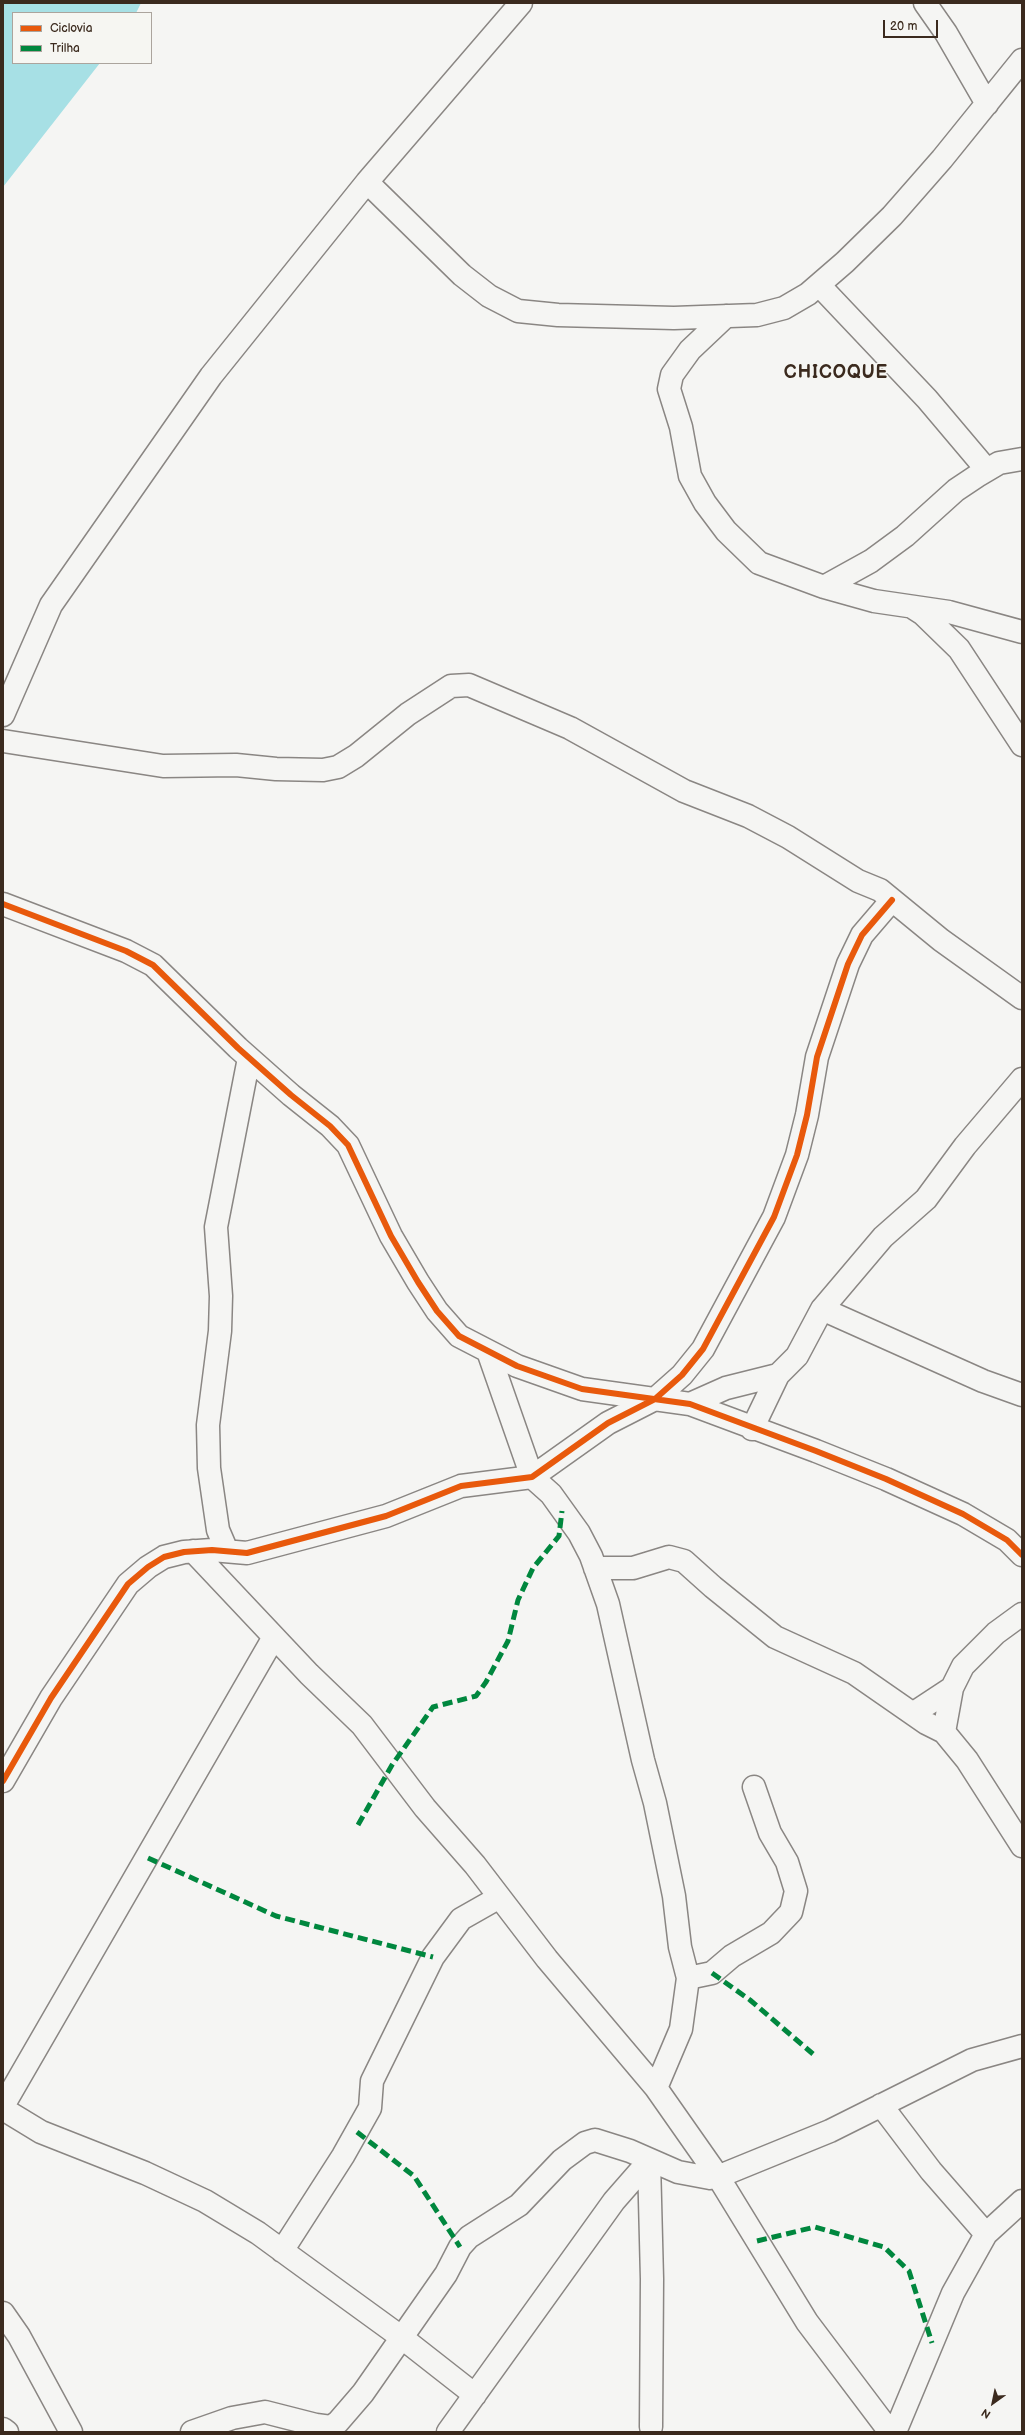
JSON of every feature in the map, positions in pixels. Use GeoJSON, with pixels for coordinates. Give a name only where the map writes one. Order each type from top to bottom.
{"type":"FeatureCollection","features":[{"type":"Feature","properties":{"kind":"street"},"geometry":{"type":"LineString","coordinates":[[3,715],[51,605],[211,376],[367,182],[521,3]]}},
{"type":"Feature","properties":{"kind":"street"},"geometry":{"type":"LineString","coordinates":[[925,3],[946,33],[987,104]]}},
{"type":"Feature","properties":{"kind":"street"},"geometry":{"type":"LineString","coordinates":[[367,182],[462,275],[489,296],[518,311],[558,315],[674,318],[757,315],[784,308],[808,294],[892,216],[942,159],[1022,60]]}},
{"type":"Feature","properties":{"kind":"street"},"geometry":{"type":"LineString","coordinates":[[819,285],[927,399],[987,470]]}},
{"type":"Feature","properties":{"kind":"street"},"geometry":{"type":"LineString","coordinates":[[726,316],[690,350],[672,375],[670,389],[681,427],[690,476],[705,503],[726,531],[759,562],[824,587],[874,601],[949,612],[1022,632]]}},
{"type":"Feature","properties":{"kind":"street"},"geometry":{"type":"LineString","coordinates":[[824,587],[871,561],[905,536],[956,490],[999,463],[1021,454]]}},
{"type":"Feature","properties":{"kind":"street"},"geometry":{"type":"LineString","coordinates":[[912,606],[924,614],[959,649],[1022,745]]}},
{"type":"Feature","properties":{"kind":"street"},"geometry":{"type":"LineString","coordinates":[[3,741],[163,766],[236,765],[276,769],[323,770],[338,767],[356,756],[408,714],[451,686],[469,685],[570,728],[684,791],[762,823],[788,837],[858,881],[880,890],[941,940],[1022,998]]}},
{"type":"Feature","properties":{"kind":"street"},"geometry":{"type":"LineString","coordinates":[[3,1781],[51,1698],[128,1584],[148,1567],[164,1557],[193,1551],[227,1551],[247,1553],[296,1538],[386,1516],[461,1486],[532,1477],[608,1423],[655,1399],[682,1375],[703,1349],[774,1217],[797,1155],[807,1115],[817,1057],[848,964],[862,935],[892,900]]}},
{"type":"Feature","properties":{"kind":"street"},"geometry":{"type":"LineString","coordinates":[[3,904],[126,951],[153,964],[249,1058],[330,1126],[348,1145],[391,1236],[433,1305],[459,1336],[489,1354],[517,1366],[582,1389],[690,1404],[886,1479],[963,1514],[1007,1540],[1022,1555]]}},
{"type":"Feature","properties":{"kind":"street"},"geometry":{"type":"LineString","coordinates":[[227,1551],[218,1530],[209,1468],[208,1425],[220,1331],[221,1296],[216,1228],[249,1058]]}},
{"type":"Feature","properties":{"kind":"street"},"geometry":{"type":"LineString","coordinates":[[752,1429],[778,1375],[798,1356],[822,1309],[884,1237],[926,1199],[965,1146],[1022,1079]]}},
{"type":"Feature","properties":{"kind":"street"},"geometry":{"type":"LineString","coordinates":[[822,1309],[983,1381],[1022,1395]]}},
{"type":"Feature","properties":{"kind":"street"},"geometry":{"type":"LineString","coordinates":[[489,1354],[532,1477],[551,1494],[579,1533],[595,1568],[608,1604],[643,1760],[655,1802],[674,1896],[680,1947],[688,1978],[681,2029],[656,2088]]}},
{"type":"Feature","properties":{"kind":"street"},"geometry":{"type":"LineString","coordinates":[[690,1404],[726,1388],[778,1375]]}},
{"type":"Feature","properties":{"kind":"street"},"geometry":{"type":"LineString","coordinates":[[193,1551],[274,1637],[362,1725],[424,1808],[475,1866],[498,1898],[588,2010],[656,2088],[717,2175],[807,2322],[890,2432]]}},
{"type":"Feature","properties":{"kind":"street"},"geometry":{"type":"LineString","coordinates":[[595,1568],[633,1568],[669,1557],[684,1560],[713,1587],[775,1637],[854,1673],[944,1732],[967,1760],[1022,1846]]}},
{"type":"Feature","properties":{"kind":"street"},"geometry":{"type":"LineString","coordinates":[[944,1732],[952,1688],[963,1666],[996,1633],[1022,1614]]}},
{"type":"Feature","properties":{"kind":"street"},"geometry":{"type":"LineString","coordinates":[[274,1637],[3,2108],[41,2132],[145,2173],[205,2201],[282,2250],[401,2337],[475,2396]]}},
{"type":"Feature","properties":{"kind":"street"},"geometry":{"type":"LineString","coordinates":[[914,1713],[952,1688]]}},
{"type":"Feature","properties":{"kind":"street"},"geometry":{"type":"LineString","coordinates":[[688,1978],[712,1973],[732,1956],[771,1933],[791,1912],[796,1891],[787,1862],[770,1833],[754,1787]]}},
{"type":"Feature","properties":{"kind":"street"},"geometry":{"type":"LineString","coordinates":[[282,2250],[343,2156],[370,2108],[372,2082],[432,1957],[461,1919],[498,1898]]}},
{"type":"Feature","properties":{"kind":"street"},"geometry":{"type":"LineString","coordinates":[[192,2432],[232,2418],[265,2412],[331,2426],[363,2393],[446,2274],[460,2247],[469,2237],[519,2205],[562,2160],[585,2143],[595,2140],[630,2151],[678,2172],[710,2178],[830,2131],[972,2060],[1022,2046]]}},
{"type":"Feature","properties":{"kind":"street"},"geometry":{"type":"LineString","coordinates":[[881,2105],[931,2172],[986,2234]]}},
{"type":"Feature","properties":{"kind":"street"},"geometry":{"type":"LineString","coordinates":[[448,2432],[614,2202],[650,2161]]}},
{"type":"Feature","properties":{"kind":"street"},"geometry":{"type":"LineString","coordinates":[[650,2161],[652,2280],[651,2427]]}},
{"type":"Feature","properties":{"kind":"street"},"geometry":{"type":"LineString","coordinates":[[895,2432],[953,2293],[986,2234],[1022,2201]]}},
{"type":"Feature","properties":{"kind":"street"},"geometry":{"type":"LineString","coordinates":[[3,2313],[19,2336],[71,2432]]}},
{"type":"Feature","properties":{"kind":"street"},"geometry":{"type":"LineString","coordinates":[[3,2429],[7,2432]]}},
{"type":"Feature","properties":{"kind":"water"},"geometry":{"type":"Polygon","coordinates":[[[3,3],[141,3],[136,12],[12,12],[12,64],[99,64],[3,187],[3,3]]]}},
{"type":"Feature","properties":{"kind":"marked path"},"geometry":{"type":"LineString","coordinates":[[358,1825],[392,1765],[433,1707],[476,1696],[486,1682],[508,1641],[518,1600],[533,1568],[559,1536],[562,1511]]}},
{"type":"Feature","properties":{"kind":"marked path"},"geometry":{"type":"LineString","coordinates":[[148,1858],[276,1916],[433,1957]]}},
{"type":"Feature","properties":{"kind":"marked path"},"geometry":{"type":"LineString","coordinates":[[712,1973],[750,2000],[813,2054]]}},
{"type":"Feature","properties":{"kind":"marked path"},"geometry":{"type":"LineString","coordinates":[[357,2132],[414,2176],[460,2247]]}},
{"type":"Feature","properties":{"kind":"marked path"},"geometry":{"type":"LineString","coordinates":[[757,2241],[815,2227],[884,2247],[909,2271],[932,2343]]}},
{"type":"Feature","properties":{"kind":"cycle path"},"geometry":{"type":"LineString","coordinates":[[3,1781],[51,1698],[128,1584],[148,1567],[164,1557],[184,1552],[212,1550],[247,1553],[386,1516],[461,1486],[532,1477],[608,1423],[655,1399],[682,1375],[703,1349],[774,1217],[797,1155],[807,1115],[817,1057],[848,964],[862,935],[892,900]]}},
{"type":"Feature","properties":{"kind":"cycle path"},"geometry":{"type":"LineString","coordinates":[[3,904],[126,951],[153,965],[238,1048],[291,1095],[330,1126],[348,1145],[391,1236],[418,1282],[437,1311],[459,1336],[517,1366],[582,1389],[690,1404],[816,1451],[886,1479],[963,1514],[1007,1540],[1022,1555]]}},
{"type":"Feature","properties":{"kind":"district","name":"CHICOQUE"},"geometry":{"type":"Point","coordinates":[836,373]}}]}
